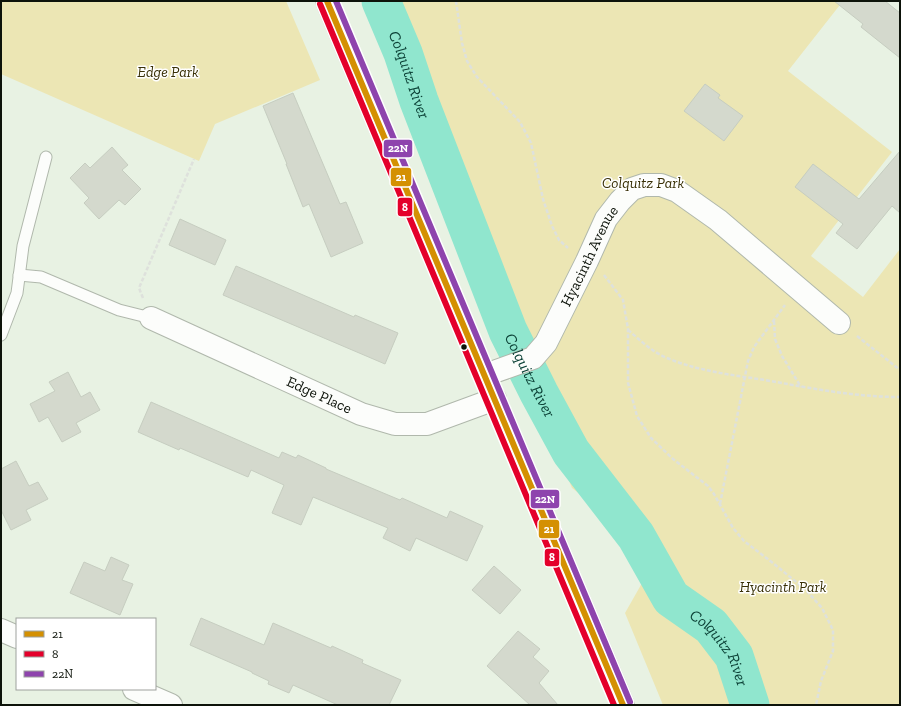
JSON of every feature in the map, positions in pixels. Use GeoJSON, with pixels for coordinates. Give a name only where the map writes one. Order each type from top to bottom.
{"type":"FeatureCollection","features":[{"type":"Feature","properties":{"kind":"street"},"geometry":{"type":"LineString","coordinates":[[327,1],[623,705]]}},
{"type":"Feature","properties":{"kind":"street","name":"Hyacinth Avenue"},"geometry":{"type":"LineString","coordinates":[[485,375],[525,361],[546,343],[606,219],[620,201],[632,189],[644,185],[661,185],[676,191],[718,220],[840,323]]}},
{"type":"Feature","properties":{"kind":"street","name":"Edge Place"},"geometry":{"type":"LineString","coordinates":[[151,318],[361,414],[395,424],[427,424],[495,399]]}},
{"type":"Feature","properties":{"kind":"street"},"geometry":{"type":"LineString","coordinates":[[1,630],[16,637]]}},
{"type":"Feature","properties":{"kind":"street"},"geometry":{"type":"LineString","coordinates":[[136,690],[171,705]]}},
{"type":"Feature","properties":{"kind":"lane"},"geometry":{"type":"LineString","coordinates":[[1,335],[17,293],[23,246],[46,157]]}},
{"type":"Feature","properties":{"kind":"lane"},"geometry":{"type":"LineString","coordinates":[[20,275],[41,277],[119,310],[151,318]]}},
{"type":"Feature","properties":{"kind":"path"},"geometry":{"type":"LineString","coordinates":[[456,1],[460,35],[467,61],[477,77],[520,122],[531,143],[543,199],[552,226],[559,240],[570,250],[595,266],[609,280],[623,300],[628,329],[628,383],[637,416],[652,438],[673,459],[708,486],[733,528],[744,541],[805,588],[822,608],[833,630],[833,651],[821,681],[816,705]]}},
{"type":"Feature","properties":{"kind":"path"},"geometry":{"type":"LineString","coordinates":[[151,318],[139,288],[194,159]]}},
{"type":"Feature","properties":{"kind":"path"},"geometry":{"type":"LineString","coordinates":[[720,504],[748,361],[754,347],[798,287]]}},
{"type":"Feature","properties":{"kind":"path"},"geometry":{"type":"LineString","coordinates":[[774,320],[775,339],[782,356],[801,386]]}},
{"type":"Feature","properties":{"kind":"path"},"geometry":{"type":"LineString","coordinates":[[840,323],[900,370]]}},
{"type":"Feature","properties":{"kind":"path"},"geometry":{"type":"LineString","coordinates":[[628,329],[648,347],[666,358],[694,368],[836,393],[900,397]]}},
{"type":"Feature","properties":{"kind":"green space","name":"Edge Park"},"geometry":{"type":"Polygon","coordinates":[[[1,1],[286,1],[320,80],[215,124],[199,161],[1,74],[1,1]]]}},
{"type":"Feature","properties":{"kind":"green space","name":"Colquitz Park"},"geometry":{"type":"Polygon","coordinates":[[[369,1],[843,1],[788,71],[892,152],[811,256],[863,297],[900,249],[900,705],[663,705],[625,613],[658,555],[572,488],[369,1]]]}},
{"type":"Feature","properties":{"kind":"building"},"geometry":{"type":"Polygon","coordinates":[[[834,1],[885,1],[900,13],[900,58],[861,27],[863,24],[834,1]]]}},
{"type":"Feature","properties":{"kind":"building"},"geometry":{"type":"Polygon","coordinates":[[[705,84],[720,95],[718,98],[743,116],[724,141],[684,111],[705,84]]]}},
{"type":"Feature","properties":{"kind":"building"},"geometry":{"type":"Polygon","coordinates":[[[293,93],[340,204],[346,202],[363,243],[331,257],[309,204],[303,207],[263,106],[293,93]]]}},
{"type":"Feature","properties":{"kind":"building"},"geometry":{"type":"Polygon","coordinates":[[[112,147],[128,165],[122,170],[141,189],[125,205],[119,200],[99,219],[84,203],[89,198],[70,178],[85,163],[90,168],[112,147]]]}},
{"type":"Feature","properties":{"kind":"building"},"geometry":{"type":"Polygon","coordinates":[[[900,151],[900,213],[892,206],[857,249],[836,233],[843,224],[795,187],[813,164],[859,199],[900,151]]]}},
{"type":"Feature","properties":{"kind":"building"},"geometry":{"type":"Polygon","coordinates":[[[180,219],[226,240],[215,265],[169,245],[180,219]]]}},
{"type":"Feature","properties":{"kind":"building"},"geometry":{"type":"Polygon","coordinates":[[[236,266],[354,317],[355,315],[398,333],[385,364],[223,295],[236,266]]]}},
{"type":"Feature","properties":{"kind":"building"},"geometry":{"type":"Polygon","coordinates":[[[68,372],[81,397],[90,392],[100,410],[76,423],[81,432],[62,442],[48,417],[39,422],[30,404],[55,391],[49,382],[68,372]]]}},
{"type":"Feature","properties":{"kind":"building"},"geometry":{"type":"Polygon","coordinates":[[[151,402],[279,458],[282,452],[296,458],[298,455],[326,469],[400,500],[402,498],[447,518],[450,511],[483,526],[467,561],[416,538],[410,551],[383,538],[388,528],[313,497],[301,525],[272,513],[284,485],[251,470],[248,477],[138,432],[151,402]]]}},
{"type":"Feature","properties":{"kind":"building"},"geometry":{"type":"Polygon","coordinates":[[[16,461],[29,486],[38,482],[48,499],[26,510],[31,520],[11,530],[1,510],[1,469],[16,461]]]}},
{"type":"Feature","properties":{"kind":"building"},"geometry":{"type":"Polygon","coordinates":[[[111,557],[129,565],[122,580],[133,584],[120,615],[70,593],[84,562],[105,571],[111,557]]]}},
{"type":"Feature","properties":{"kind":"building"},"geometry":{"type":"Polygon","coordinates":[[[494,566],[521,590],[500,614],[472,590],[494,566]]]}},
{"type":"Feature","properties":{"kind":"building"},"geometry":{"type":"Polygon","coordinates":[[[201,618],[264,645],[273,623],[331,648],[332,646],[363,660],[362,663],[401,680],[389,705],[338,705],[293,685],[289,693],[268,684],[269,681],[252,672],[190,645],[201,618]]]}},
{"type":"Feature","properties":{"kind":"building"},"geometry":{"type":"Polygon","coordinates":[[[518,631],[540,649],[533,657],[549,671],[539,683],[558,705],[530,705],[487,666],[518,631]]]}},
{"type":"Feature","properties":{"kind":"waterway","name":"Colquitz River"},"geometry":{"type":"LineString","coordinates":[[381,1],[403,53],[419,101],[508,331],[539,393],[571,452],[636,536],[671,598],[711,626],[734,656],[750,705]]}},
{"type":"Feature","properties":{"kind":"transit line","name":"21"},"geometry":{"type":"LineString","coordinates":[[327,1],[623,705]]}},
{"type":"Feature","properties":{"kind":"transit line","name":"22N"},"geometry":{"type":"LineString","coordinates":[[336,1],[630,702]]}},
{"type":"Feature","properties":{"kind":"transit line","name":"8"},"geometry":{"type":"LineString","coordinates":[[320,4],[614,705]]}},
{"type":"Feature","properties":{"kind":"park label","name":"Hyacinth Park"},"geometry":{"type":"Point","coordinates":[783,587]}}]}
